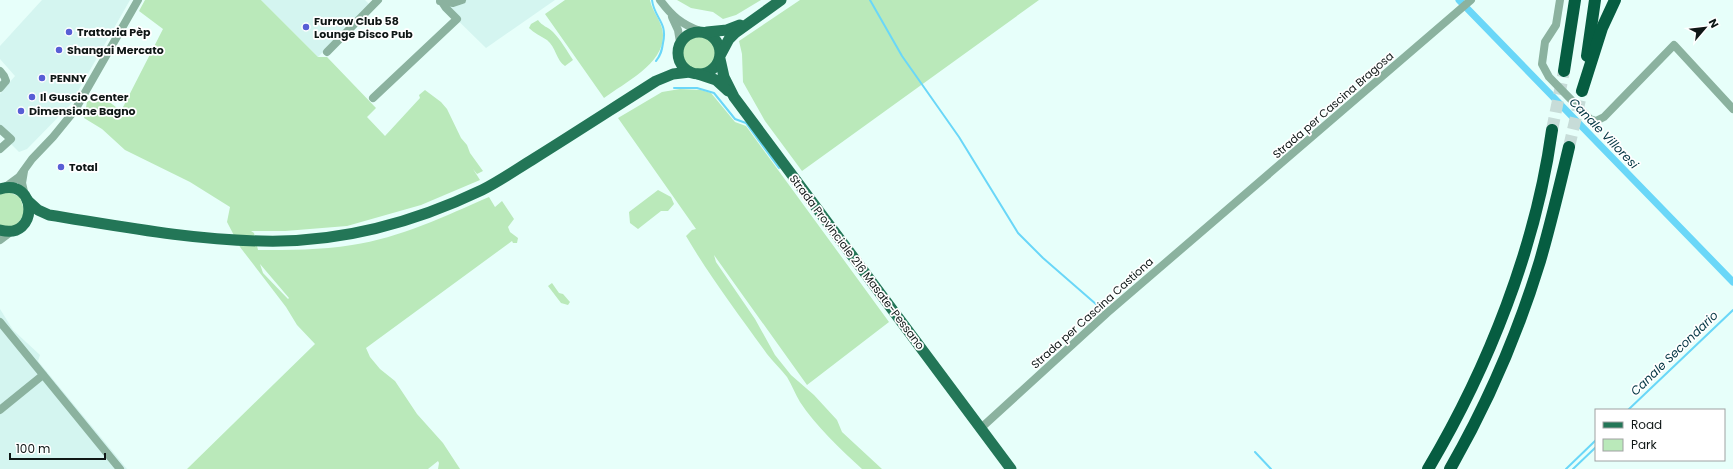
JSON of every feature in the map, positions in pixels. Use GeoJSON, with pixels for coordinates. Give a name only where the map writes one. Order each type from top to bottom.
{"type":"FeatureCollection","features":[{"type":"Feature","properties":{"kind":"highway"},"geometry":{"type":"LineString","coordinates":[[1564,71],[1575,0]]}},
{"type":"Feature","properties":{"kind":"highway"},"geometry":{"type":"LineString","coordinates":[[1595,0],[1582,91],[1602,28],[1615,0]]}},
{"type":"Feature","properties":{"kind":"highway"},"geometry":{"type":"LineString","coordinates":[[1428,469],[1452,426],[1474,380],[1508,299],[1535,210],[1552,130]]}},
{"type":"Feature","properties":{"kind":"highway"},"geometry":{"type":"LineString","coordinates":[[1450,469],[1487,397],[1520,318],[1544,245],[1570,147]]}},
{"type":"Feature","properties":{"kind":"main road"},"geometry":{"type":"LineString","coordinates":[[2,188],[16,189],[38,210],[49,215],[175,235],[261,241],[325,238],[385,227],[425,214],[483,189],[656,81],[675,73],[711,71],[717,65],[720,56],[731,36],[748,22],[781,0]]}},
{"type":"Feature","properties":{"kind":"main road"},"geometry":{"type":"LineString","coordinates":[[656,81],[668,69],[679,46],[689,34],[727,30],[748,22]]}},
{"type":"Feature","properties":{"kind":"main road"},"geometry":{"type":"LineString","coordinates":[[703,32],[717,41],[724,77],[734,97]]}},
{"type":"Feature","properties":{"kind":"main road"},"geometry":{"type":"LineString","coordinates":[[679,46],[681,64],[694,73],[716,80],[734,97]]}},
{"type":"Feature","properties":{"kind":"main road","name":"Strada Provinciale 216 Masate-Pessano"},"geometry":{"type":"LineString","coordinates":[[734,97],[1011,469]]}},
{"type":"Feature","properties":{"kind":"main road"},"geometry":{"type":"LineString","coordinates":[[22,226],[30,214],[26,198]]}},
{"type":"Feature","properties":{"kind":"main road"},"geometry":{"type":"LineString","coordinates":[[0,230],[12,231],[34,219],[49,215]]}},
{"type":"Feature","properties":{"kind":"street"},"geometry":{"type":"LineString","coordinates":[[2,188],[16,180],[32,158],[53,137],[75,110],[138,0]]}},
{"type":"Feature","properties":{"kind":"street"},"geometry":{"type":"LineString","coordinates":[[327,52],[378,0]]}},
{"type":"Feature","properties":{"kind":"street"},"geometry":{"type":"LineString","coordinates":[[440,1],[453,3],[462,0]]}},
{"type":"Feature","properties":{"kind":"street"},"geometry":{"type":"LineString","coordinates":[[660,0],[683,24],[703,32]]}},
{"type":"Feature","properties":{"kind":"street"},"geometry":{"type":"LineString","coordinates":[[1560,0],[1556,25],[1545,42],[1542,60],[1544,68],[1549,77],[1593,120],[1600,120],[1604,117],[1674,45],[1733,109]]}},
{"type":"Feature","properties":{"kind":"street"},"geometry":{"type":"LineString","coordinates":[[373,98],[457,19],[440,1]]}},
{"type":"Feature","properties":{"kind":"street","name":"Strada per Cascina Bragosa"},"geometry":{"type":"LineString","coordinates":[[1219,217],[1321,131],[1466,4]]}},
{"type":"Feature","properties":{"kind":"street"},"geometry":{"type":"LineString","coordinates":[[669,11],[677,28],[679,46]]}},
{"type":"Feature","properties":{"kind":"street"},"geometry":{"type":"LineString","coordinates":[[0,71],[5,77],[6,81],[0,88]]}},
{"type":"Feature","properties":{"kind":"street"},"geometry":{"type":"LineString","coordinates":[[0,129],[11,139],[0,149]]}},
{"type":"Feature","properties":{"kind":"street"},"geometry":{"type":"LineString","coordinates":[[24,170],[22,181],[26,198]]}},
{"type":"Feature","properties":{"kind":"street","name":"Strada per Cascina Castiona"},"geometry":{"type":"LineString","coordinates":[[981,428],[1107,313],[1219,217]]}},
{"type":"Feature","properties":{"kind":"street"},"geometry":{"type":"LineString","coordinates":[[0,240],[12,231]]}},
{"type":"Feature","properties":{"kind":"street"},"geometry":{"type":"LineString","coordinates":[[0,322],[120,469]]}},
{"type":"Feature","properties":{"kind":"street"},"geometry":{"type":"LineString","coordinates":[[0,410],[43,375]]}},
{"type":"Feature","properties":{"kind":"shaded area"},"geometry":{"type":"Polygon","coordinates":[[[42,0],[130,0],[70,105],[27,149],[19,152],[0,133],[0,94],[15,76],[0,59],[0,46],[42,0]]]}},
{"type":"Feature","properties":{"kind":"shaded area"},"geometry":{"type":"Polygon","coordinates":[[[261,0],[365,0],[369,4],[318,57],[261,0]]]}},
{"type":"Feature","properties":{"kind":"shaded area"},"geometry":{"type":"Polygon","coordinates":[[[437,0],[555,0],[486,48],[437,0]]]}},
{"type":"Feature","properties":{"kind":"shaded area"},"geometry":{"type":"Polygon","coordinates":[[[0,309],[13,330],[40,355],[38,361],[127,469],[0,469],[0,309]]]}},
{"type":"Feature","properties":{"kind":"green space"},"geometry":{"type":"Polygon","coordinates":[[[145,0],[261,0],[318,57],[327,57],[376,108],[367,117],[385,136],[420,98],[419,95],[425,90],[441,102],[447,109],[461,138],[483,171],[477,174],[473,169],[480,180],[421,205],[347,226],[285,231],[251,231],[254,233],[258,250],[340,247],[370,242],[405,232],[489,197],[495,207],[502,201],[514,219],[508,227],[510,232],[518,238],[517,243],[513,243],[512,241],[366,348],[370,357],[380,369],[395,381],[417,414],[443,443],[460,469],[438,469],[438,461],[428,469],[187,469],[315,344],[297,325],[286,307],[240,247],[227,222],[230,207],[190,182],[125,150],[102,129],[84,118],[87,102],[99,94],[121,111],[163,29],[139,11],[145,0]],[[260,264],[263,273],[288,299],[289,298],[260,264]]]}},
{"type":"Feature","properties":{"kind":"green space"},"geometry":{"type":"Polygon","coordinates":[[[565,0],[650,0],[663,30],[662,45],[657,55],[641,72],[604,98],[545,14],[565,0]]]}},
{"type":"Feature","properties":{"kind":"green space"},"geometry":{"type":"Polygon","coordinates":[[[677,0],[761,0],[736,15],[723,19],[713,12],[691,8],[677,0]]]}},
{"type":"Feature","properties":{"kind":"green space"},"geometry":{"type":"Polygon","coordinates":[[[800,0],[1039,0],[802,171],[765,121],[743,82],[742,54],[739,41],[800,0]]]}},
{"type":"Feature","properties":{"kind":"green space"},"geometry":{"type":"Polygon","coordinates":[[[538,20],[556,35],[573,60],[565,66],[550,43],[529,28],[531,24],[538,20]]]}},
{"type":"Feature","properties":{"kind":"green space"},"geometry":{"type":"Polygon","coordinates":[[[703,35],[712,40],[716,46],[716,60],[712,66],[703,71],[695,71],[686,66],[682,60],[681,49],[686,40],[692,36],[703,35]]]}},
{"type":"Feature","properties":{"kind":"green space"},"geometry":{"type":"Polygon","coordinates":[[[680,89],[701,90],[711,93],[735,122],[746,126],[889,322],[807,385],[714,255],[716,262],[755,319],[775,355],[791,375],[814,395],[837,420],[842,432],[882,469],[862,469],[829,437],[806,411],[787,377],[767,354],[705,266],[686,236],[692,230],[696,229],[618,118],[662,92],[680,89]]]}},
{"type":"Feature","properties":{"kind":"green space"},"geometry":{"type":"Polygon","coordinates":[[[658,190],[671,197],[674,204],[668,211],[661,211],[638,229],[630,223],[629,212],[658,190]]]}},
{"type":"Feature","properties":{"kind":"green space"},"geometry":{"type":"Polygon","coordinates":[[[9,192],[20,197],[25,213],[16,226],[0,226],[0,194],[9,192]]]}},
{"type":"Feature","properties":{"kind":"green space"},"geometry":{"type":"Polygon","coordinates":[[[552,283],[559,293],[563,294],[570,302],[568,305],[561,303],[548,286],[552,283]]]}},
{"type":"Feature","properties":{"kind":"waterway"},"geometry":{"type":"LineString","coordinates":[[652,0],[653,6],[664,30],[662,50],[656,61]]}},
{"type":"Feature","properties":{"kind":"waterway"},"geometry":{"type":"LineString","coordinates":[[870,0],[902,56],[959,137],[1018,233],[1043,258],[1097,305]]}},
{"type":"Feature","properties":{"kind":"waterway","name":"Canale Villoresi"},"geometry":{"type":"LineString","coordinates":[[1459,0],[1733,282]]}},
{"type":"Feature","properties":{"kind":"waterway"},"geometry":{"type":"LineString","coordinates":[[674,88],[697,88],[714,93],[735,119],[746,123],[779,168]]}},
{"type":"Feature","properties":{"kind":"waterway","name":"Canale Secondario"},"geometry":{"type":"LineString","coordinates":[[1629,409],[1733,310]]}},
{"type":"Feature","properties":{"kind":"waterway","name":"Canale Secondario"},"geometry":{"type":"LineString","coordinates":[[1566,469],[1595,441]]}},
{"type":"Feature","properties":{"kind":"waterway"},"geometry":{"type":"LineString","coordinates":[[1573,469],[1595,448]]}},
{"type":"Feature","properties":{"kind":"waterway"},"geometry":{"type":"LineString","coordinates":[[1255,452],[1271,469]]}},
{"type":"Feature","properties":{"kind":"tunnel"},"geometry":{"type":"LineString","coordinates":[[1552,130],[1564,71]]}},
{"type":"Feature","properties":{"kind":"tunnel"},"geometry":{"type":"LineString","coordinates":[[1569,147],[1582,91]]}},
{"type":"Feature","properties":{"kind":"place","name":"Furrow Club 58 Lounge Disco Pub"},"geometry":{"type":"Point","coordinates":[306,27]}},
{"type":"Feature","properties":{"kind":"place","name":"Trattoria Pèp"},"geometry":{"type":"Point","coordinates":[69,32]}},
{"type":"Feature","properties":{"kind":"place","name":"Shangai Mercato"},"geometry":{"type":"Point","coordinates":[59,50]}},
{"type":"Feature","properties":{"kind":"place","name":"PENNY"},"geometry":{"type":"Point","coordinates":[42,78]}},
{"type":"Feature","properties":{"kind":"place","name":"Il Guscio Center"},"geometry":{"type":"Point","coordinates":[32,97]}},
{"type":"Feature","properties":{"kind":"place","name":"Dimensione Bagno"},"geometry":{"type":"Point","coordinates":[21,111]}},
{"type":"Feature","properties":{"kind":"place","name":"Total"},"geometry":{"type":"Point","coordinates":[61,167]}}]}
